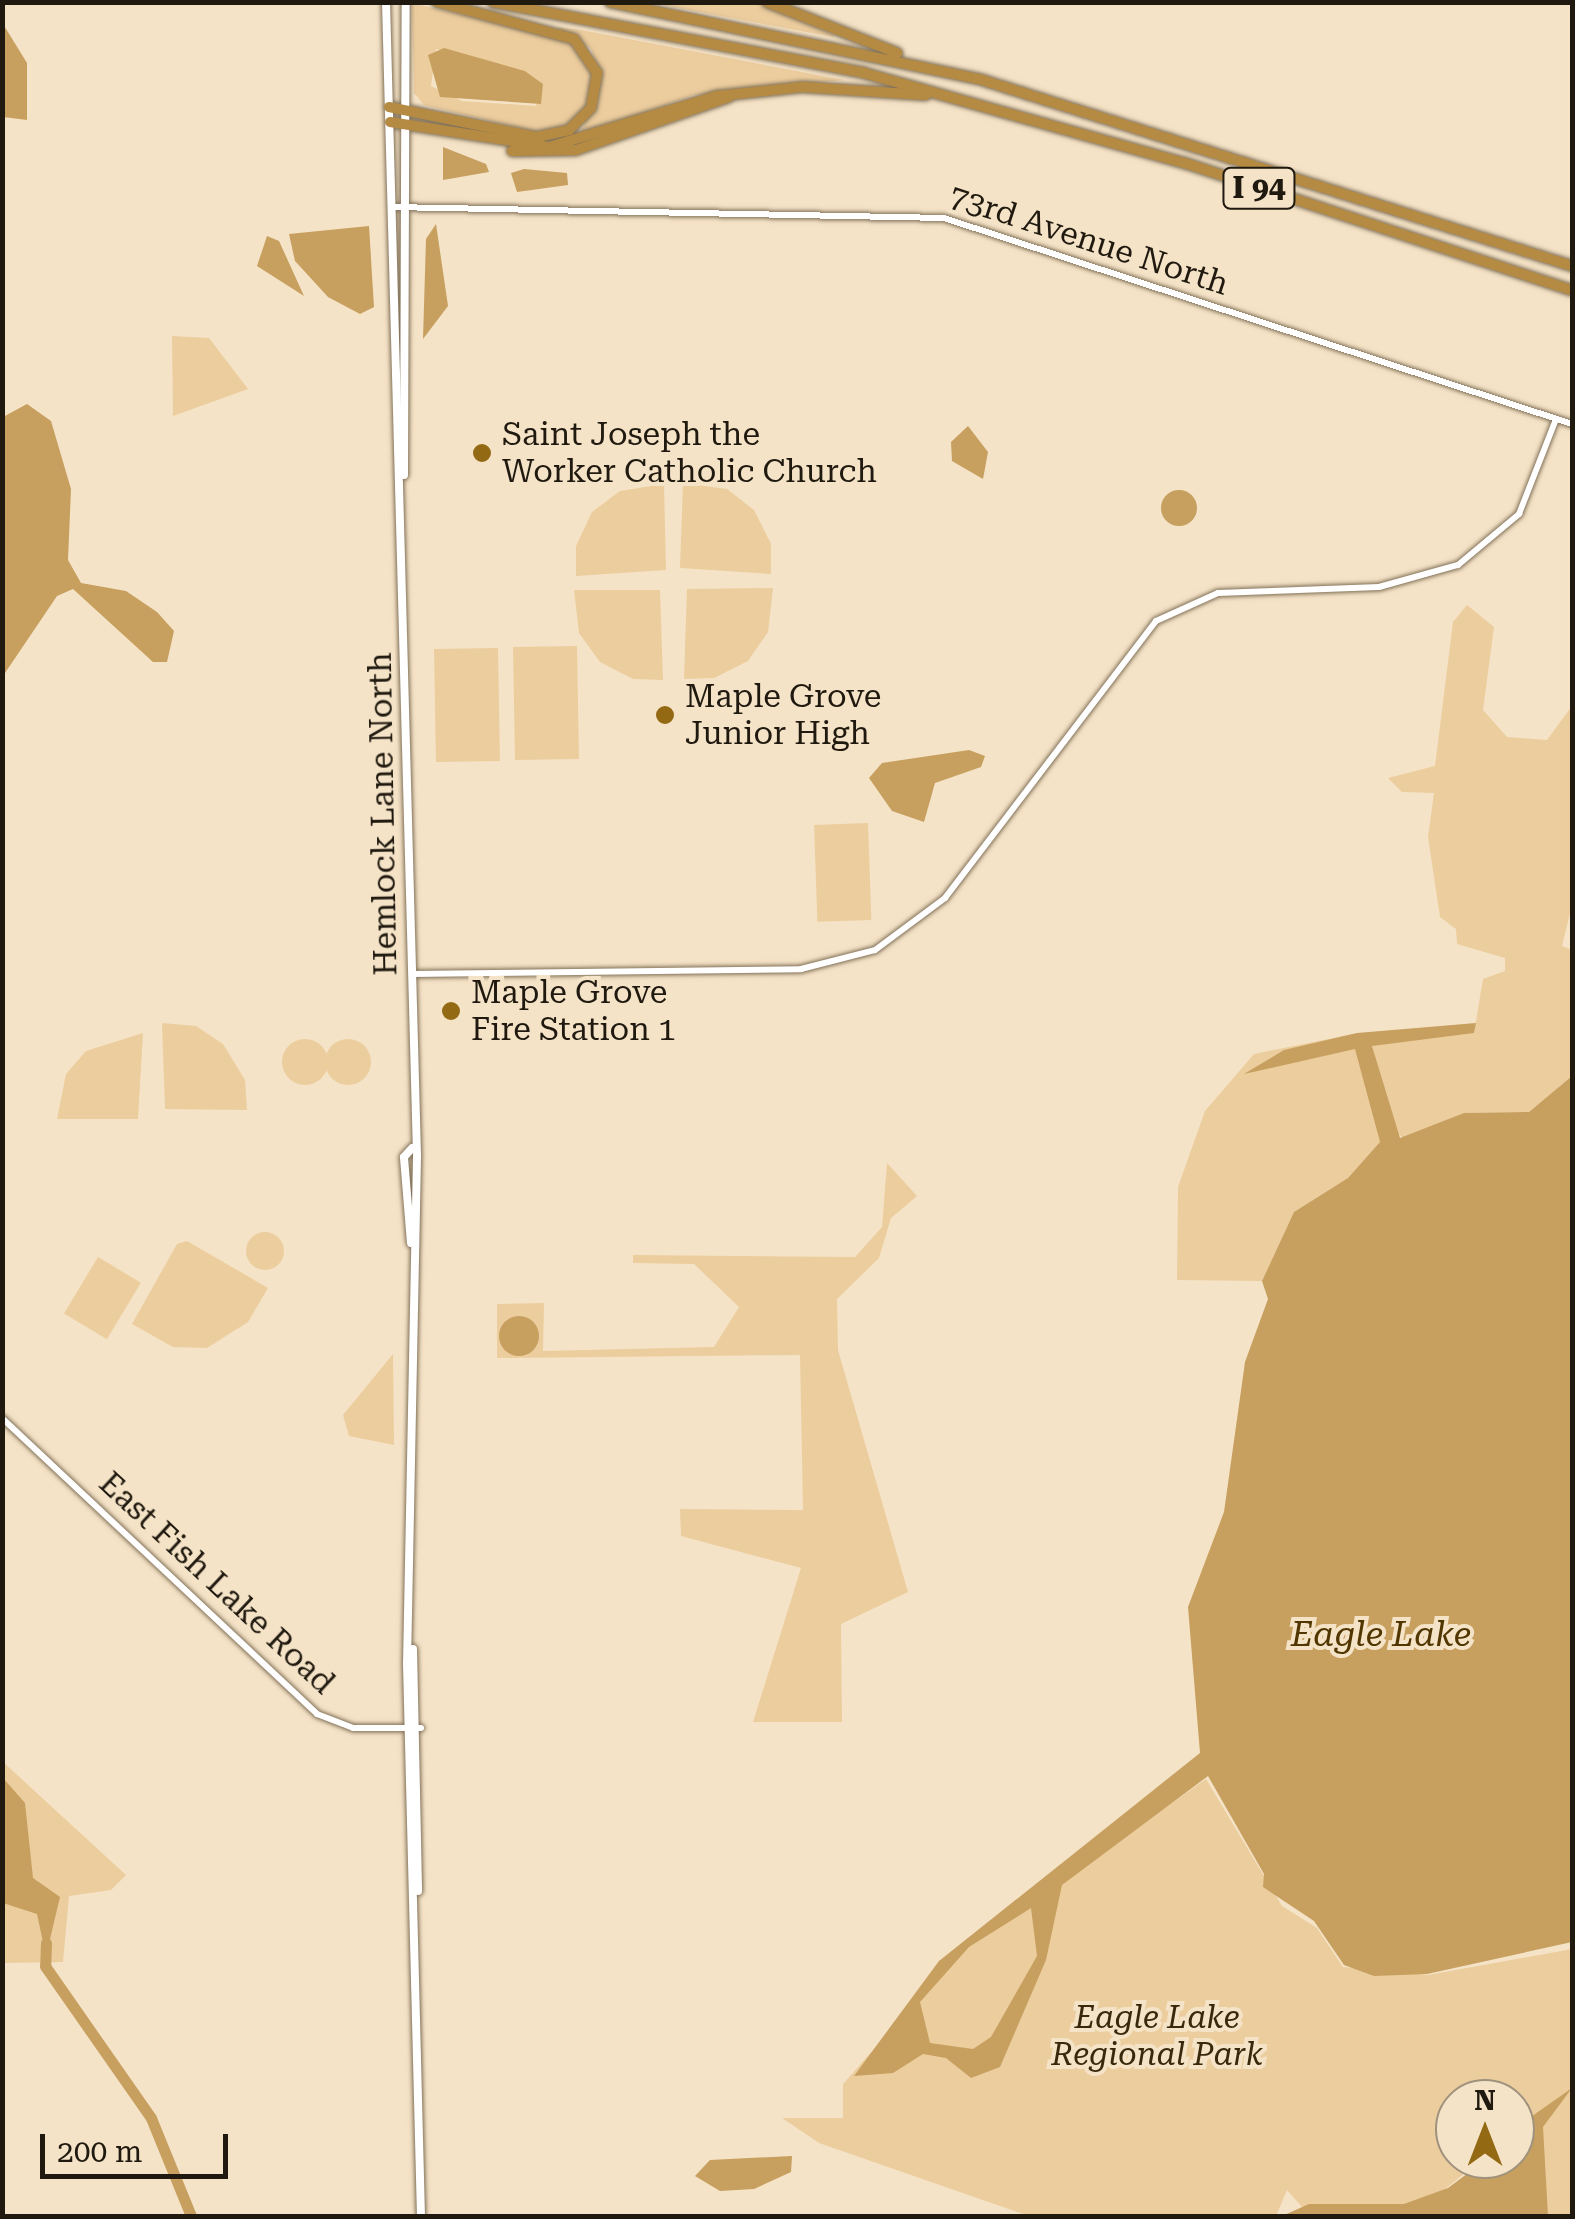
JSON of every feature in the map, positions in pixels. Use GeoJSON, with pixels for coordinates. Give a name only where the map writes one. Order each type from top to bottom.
{"type":"FeatureCollection","features":[{"type":"Feature","properties":{"kind":"highway"},"geometry":{"type":"LineString","coordinates":[[389,107],[410,107],[537,137],[575,126],[596,96],[593,62],[569,36],[437,2]]}},
{"type":"Feature","properties":{"kind":"highway","name":"I 94"},"geometry":{"type":"LineString","coordinates":[[493,2],[942,94],[1572,290]]}},
{"type":"Feature","properties":{"kind":"highway","name":"I 94"},"geometry":{"type":"LineString","coordinates":[[610,2],[979,79],[1572,266]]}},
{"type":"Feature","properties":{"kind":"highway"},"geometry":{"type":"LineString","coordinates":[[767,2],[979,79]]}},
{"type":"Feature","properties":{"kind":"highway"},"geometry":{"type":"LineString","coordinates":[[390,122],[561,146],[730,97],[802,87],[942,94]]}},
{"type":"Feature","properties":{"kind":"main road","name":"Hemlock Lane North"},"geometry":{"type":"LineString","coordinates":[[386,2],[403,480],[412,1148],[404,1158],[411,1243],[412,1649],[408,1728],[418,1891]]}},
{"type":"Feature","properties":{"kind":"main road","name":"Hemlock Lane North"},"geometry":{"type":"LineString","coordinates":[[403,480],[412,207],[406,2]]}},
{"type":"Feature","properties":{"kind":"main road","name":"Hemlock Lane North"},"geometry":{"type":"LineString","coordinates":[[412,1649],[421,1728],[421,2216]]}},
{"type":"Feature","properties":{"kind":"street","name":"73rd Avenue North"},"geometry":{"type":"LineString","coordinates":[[392,207],[944,218],[1572,424]]}},
{"type":"Feature","properties":{"kind":"street"},"geometry":{"type":"LineString","coordinates":[[410,974],[801,969],[874,950],[945,898],[1118,658],[1156,621],[1231,590],[1379,587],[1458,566],[1519,514],[1556,419]]}},
{"type":"Feature","properties":{"kind":"street","name":"East Fish Lake Road"},"geometry":{"type":"LineString","coordinates":[[2,1418],[317,1714],[353,1728],[421,1728]]}},
{"type":"Feature","properties":{"kind":"green space"},"geometry":{"type":"Polygon","coordinates":[[[412,3],[568,40],[593,75],[587,106],[564,127],[537,132],[424,105],[414,93],[412,3]],[[436,49],[431,86],[462,101],[536,106],[543,84],[525,71],[436,49]]]}},
{"type":"Feature","properties":{"kind":"green space"},"geometry":{"type":"Polygon","coordinates":[[[652,3],[761,3],[834,35],[833,37],[652,3]]]}},
{"type":"Feature","properties":{"kind":"green space"},"geometry":{"type":"Polygon","coordinates":[[[556,27],[844,80],[693,95],[580,136],[601,77],[591,49],[556,27]]]}},
{"type":"Feature","properties":{"kind":"green space"},"geometry":{"type":"Polygon","coordinates":[[[172,336],[209,338],[248,389],[173,416],[172,336]]]}},
{"type":"Feature","properties":{"kind":"green space"},"geometry":{"type":"Polygon","coordinates":[[[683,483],[727,489],[754,510],[771,544],[771,574],[680,568],[683,483]]]}},
{"type":"Feature","properties":{"kind":"green space"},"geometry":{"type":"Polygon","coordinates":[[[664,484],[666,570],[576,576],[576,546],[592,512],[620,491],[664,484]]]}},
{"type":"Feature","properties":{"kind":"green space"},"geometry":{"type":"Polygon","coordinates":[[[773,588],[768,632],[748,661],[714,678],[684,679],[687,589],[773,588]]]}},
{"type":"Feature","properties":{"kind":"green space"},"geometry":{"type":"Polygon","coordinates":[[[574,590],[660,590],[663,680],[633,679],[600,662],[579,633],[574,590]]]}},
{"type":"Feature","properties":{"kind":"green space"},"geometry":{"type":"Polygon","coordinates":[[[1467,605],[1494,627],[1483,710],[1507,737],[1547,740],[1572,706],[1572,905],[1562,946],[1572,950],[1572,1076],[1529,1112],[1464,1113],[1404,1139],[1392,1128],[1372,1045],[1474,1033],[1483,979],[1505,971],[1505,958],[1457,944],[1456,929],[1440,917],[1428,837],[1434,793],[1402,792],[1388,778],[1435,766],[1453,622],[1467,605]]]}},
{"type":"Feature","properties":{"kind":"green space"},"geometry":{"type":"Polygon","coordinates":[[[577,646],[579,759],[515,760],[513,647],[577,646]]]}},
{"type":"Feature","properties":{"kind":"green space"},"geometry":{"type":"Polygon","coordinates":[[[498,648],[500,761],[436,762],[434,649],[498,648]]]}},
{"type":"Feature","properties":{"kind":"green space"},"geometry":{"type":"Polygon","coordinates":[[[868,823],[871,920],[817,922],[814,825],[868,823]]]}},
{"type":"Feature","properties":{"kind":"green space"},"geometry":{"type":"Polygon","coordinates":[[[162,1023],[196,1026],[223,1044],[245,1080],[247,1110],[165,1109],[162,1023]]]}},
{"type":"Feature","properties":{"kind":"green space"},"geometry":{"type":"Polygon","coordinates":[[[143,1033],[138,1119],[57,1119],[66,1074],[86,1051],[143,1033]]]}},
{"type":"Feature","properties":{"kind":"green space"},"geometry":{"type":"Polygon","coordinates":[[[1353,1034],[1380,1142],[1348,1178],[1294,1212],[1262,1281],[1177,1280],[1178,1187],[1205,1111],[1254,1054],[1353,1034]]]}},
{"type":"Feature","properties":{"kind":"green space"},"geometry":{"type":"Polygon","coordinates":[[[305,1039],[321,1046],[328,1062],[321,1078],[305,1085],[289,1078],[282,1062],[289,1046],[305,1039]]]}},
{"type":"Feature","properties":{"kind":"green space"},"geometry":{"type":"Polygon","coordinates":[[[348,1039],[364,1046],[371,1062],[364,1078],[348,1085],[332,1078],[325,1062],[332,1046],[348,1039]]]}},
{"type":"Feature","properties":{"kind":"green space"},"geometry":{"type":"Polygon","coordinates":[[[887,1163],[917,1196],[891,1218],[879,1258],[837,1299],[838,1350],[908,1592],[841,1624],[842,1722],[753,1722],[801,1568],[681,1536],[680,1509],[803,1510],[800,1355],[497,1358],[497,1304],[544,1303],[543,1351],[714,1347],[739,1307],[694,1264],[633,1263],[633,1255],[855,1257],[882,1227],[887,1163]]]}},
{"type":"Feature","properties":{"kind":"green space"},"geometry":{"type":"Polygon","coordinates":[[[265,1232],[278,1238],[284,1251],[278,1264],[265,1270],[252,1264],[246,1251],[252,1238],[265,1232]]]}},
{"type":"Feature","properties":{"kind":"green space"},"geometry":{"type":"Polygon","coordinates":[[[187,1241],[268,1288],[248,1322],[207,1348],[173,1347],[132,1324],[177,1244],[187,1241]]]}},
{"type":"Feature","properties":{"kind":"green space"},"geometry":{"type":"Polygon","coordinates":[[[98,1257],[141,1283],[107,1339],[64,1314],[98,1257]]]}},
{"type":"Feature","properties":{"kind":"green space"},"geometry":{"type":"Polygon","coordinates":[[[393,1354],[394,1445],[349,1436],[343,1415],[393,1354]]]}},
{"type":"Feature","properties":{"kind":"green space"},"geometry":{"type":"Polygon","coordinates":[[[2,1761],[126,1875],[111,1890],[69,1896],[63,1962],[3,1963],[2,1761]]]}},
{"type":"Feature","properties":{"kind":"green space","name":"Eagle Lake Regional Park"},"geometry":{"type":"Polygon","coordinates":[[[1206,1779],[1282,1906],[1317,1928],[1343,1967],[1428,1975],[1572,1949],[1572,2216],[1539,2216],[1531,2179],[1535,2179],[1535,2079],[1435,2079],[1435,2179],[1457,2179],[1434,2198],[1370,2216],[1310,2216],[1287,2190],[1276,2216],[1029,2216],[819,2143],[782,2118],[843,2118],[843,2084],[959,1953],[1206,1779]]]}},
{"type":"Feature","properties":{"kind":"water"},"geometry":{"type":"Polygon","coordinates":[[[3,24],[27,63],[27,120],[3,117],[3,24]]]}},
{"type":"Feature","properties":{"kind":"water"},"geometry":{"type":"Polygon","coordinates":[[[444,48],[525,71],[543,84],[541,104],[440,97],[428,55],[444,48]]]}},
{"type":"Feature","properties":{"kind":"water"},"geometry":{"type":"Polygon","coordinates":[[[443,147],[486,164],[489,172],[443,180],[443,147]]]}},
{"type":"Feature","properties":{"kind":"water"},"geometry":{"type":"Polygon","coordinates":[[[524,169],[567,173],[568,185],[517,192],[511,173],[524,169]]]}},
{"type":"Feature","properties":{"kind":"water"},"geometry":{"type":"Polygon","coordinates":[[[436,224],[448,306],[423,339],[426,239],[436,224]]]}},
{"type":"Feature","properties":{"kind":"water"},"geometry":{"type":"Polygon","coordinates":[[[369,226],[374,307],[360,314],[328,297],[295,261],[289,234],[369,226]]]}},
{"type":"Feature","properties":{"kind":"water"},"geometry":{"type":"Polygon","coordinates":[[[267,236],[279,241],[304,296],[257,266],[267,236]]]}},
{"type":"Feature","properties":{"kind":"water"},"geometry":{"type":"Polygon","coordinates":[[[27,404],[51,421],[71,489],[68,560],[81,583],[126,591],[157,612],[174,631],[167,662],[153,662],[73,589],[57,596],[3,676],[3,417],[27,404]]]}},
{"type":"Feature","properties":{"kind":"water"},"geometry":{"type":"Polygon","coordinates":[[[968,426],[988,452],[983,479],[952,461],[951,442],[968,426]]]}},
{"type":"Feature","properties":{"kind":"water"},"geometry":{"type":"Polygon","coordinates":[[[1179,490],[1192,495],[1197,508],[1192,521],[1179,526],[1166,521],[1161,508],[1166,495],[1179,490]]]}},
{"type":"Feature","properties":{"kind":"water"},"geometry":{"type":"Polygon","coordinates":[[[969,750],[985,756],[981,767],[935,783],[924,822],[892,811],[869,778],[882,763],[969,750]]]}},
{"type":"Feature","properties":{"kind":"water","name":"Eagle Lake"},"geometry":{"type":"Polygon","coordinates":[[[1476,1023],[1474,1033],[1372,1046],[1400,1138],[1464,1113],[1529,1112],[1572,1076],[1572,1942],[1427,1974],[1374,1976],[1344,1965],[1314,1921],[1263,1887],[1264,1874],[1208,1776],[1062,1885],[1046,1960],[1000,2067],[971,2078],[946,2058],[923,2054],[893,2073],[854,2076],[939,1961],[1200,1753],[1188,1607],[1224,1512],[1245,1362],[1268,1299],[1262,1281],[1294,1212],[1348,1178],[1380,1142],[1355,1049],[1244,1074],[1284,1050],[1357,1033],[1476,1023]],[[1031,1908],[969,1947],[920,2002],[930,2043],[973,2049],[991,2037],[1037,1956],[1031,1908]]]}},
{"type":"Feature","properties":{"kind":"water"},"geometry":{"type":"Polygon","coordinates":[[[519,1316],[533,1322],[539,1336],[533,1350],[519,1356],[505,1350],[499,1336],[505,1322],[519,1316]]]}},
{"type":"Feature","properties":{"kind":"water"},"geometry":{"type":"Polygon","coordinates":[[[3,1778],[25,1803],[33,1878],[60,1897],[46,1956],[37,1914],[3,1903],[3,1778]]]}},
{"type":"Feature","properties":{"kind":"water"},"geometry":{"type":"Polygon","coordinates":[[[1572,2088],[1543,2127],[1548,2216],[1282,2216],[1309,2204],[1404,2204],[1448,2188],[1460,2179],[1535,2179],[1535,2114],[1572,2088]]]}},
{"type":"Feature","properties":{"kind":"water"},"geometry":{"type":"Polygon","coordinates":[[[792,2156],[791,2172],[754,2189],[720,2191],[695,2176],[710,2160],[792,2156]]]}},
{"type":"Feature","properties":{"kind":"waterway"},"geometry":{"type":"LineString","coordinates":[[46,1943],[45,1966],[151,2118],[191,2216]]}},
{"type":"Feature","properties":{"kind":"place","name":"Saint Joseph the Worker Catholic Church"},"geometry":{"type":"Point","coordinates":[482,453]}},
{"type":"Feature","properties":{"kind":"place","name":"Maple Grove Junior High"},"geometry":{"type":"Point","coordinates":[665,715]}},
{"type":"Feature","properties":{"kind":"place","name":"Maple Grove Fire Station 1"},"geometry":{"type":"Point","coordinates":[451,1011]}}]}
